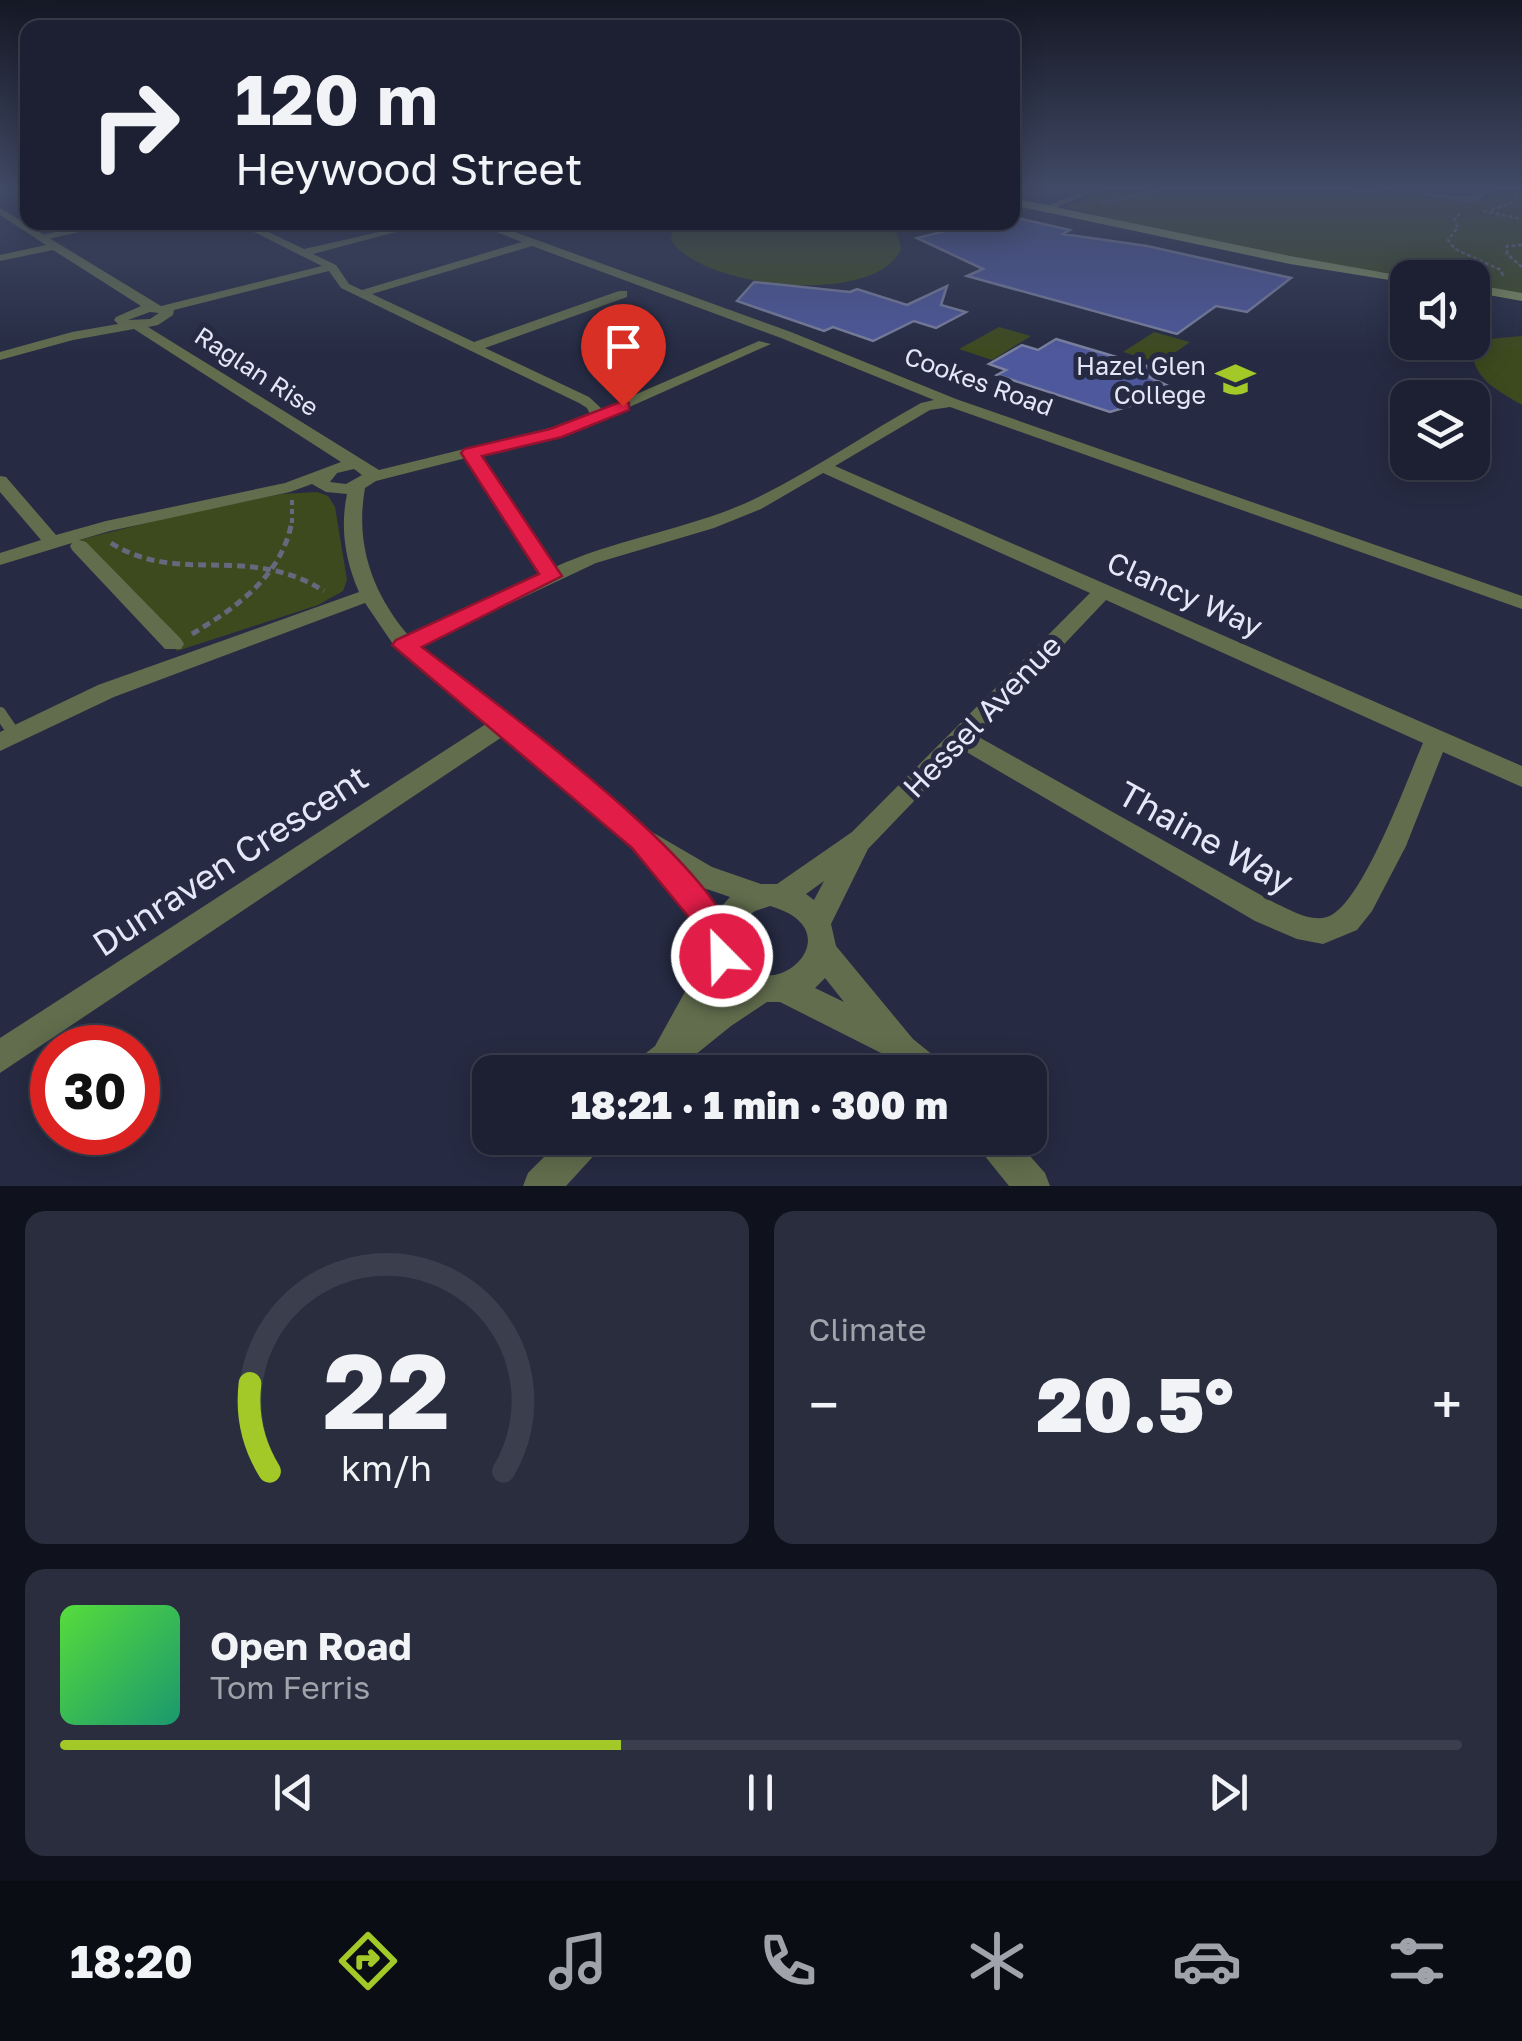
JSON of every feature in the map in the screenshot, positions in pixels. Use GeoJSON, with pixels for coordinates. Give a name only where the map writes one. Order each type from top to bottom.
{"type":"FeatureCollection","features":[{"type":"Feature","properties":{"kind":"street"},"geometry":{"type":"LineString","coordinates":[[291,245],[332,267],[340,282],[360,294],[593,405],[597,414]]}},
{"type":"Feature","properties":{"kind":"street"},"geometry":{"type":"LineString","coordinates":[[306,252],[332,245]]}},
{"type":"Feature","properties":{"kind":"street"},"geometry":{"type":"LineString","coordinates":[[360,294],[524,245]]}},
{"type":"Feature","properties":{"kind":"street","name":"Cookes Road"},"geometry":{"type":"LineString","coordinates":[[538,245],[820,348],[951,402],[1522,603]]}},
{"type":"Feature","properties":{"kind":"street"},"geometry":{"type":"LineString","coordinates":[[1222,245],[1390,276]]}},
{"type":"Feature","properties":{"kind":"street"},"geometry":{"type":"LineString","coordinates":[[0,258],[55,246],[161,313]]}},
{"type":"Feature","properties":{"kind":"street"},"geometry":{"type":"LineString","coordinates":[[0,356],[332,267]]}},
{"type":"Feature","properties":{"kind":"street"},"geometry":{"type":"LineString","coordinates":[[1490,291],[1522,296]]}},
{"type":"Feature","properties":{"kind":"street"},"geometry":{"type":"LineString","coordinates":[[474,347],[622,294]]}},
{"type":"Feature","properties":{"kind":"street"},"geometry":{"type":"LineString","coordinates":[[129,320],[131,296]]}},
{"type":"Feature","properties":{"kind":"street","name":"Raglan Rise"},"geometry":{"type":"LineString","coordinates":[[161,313],[162,338]]}},
{"type":"Feature","properties":{"kind":"street","name":"Raglan Rise"},"geometry":{"type":"LineString","coordinates":[[129,320],[162,338],[363,474]]}},
{"type":"Feature","properties":{"kind":"street"},"geometry":{"type":"LineString","coordinates":[[0,559],[106,526],[556,433],[764,344]]}},
{"type":"Feature","properties":{"kind":"street"},"geometry":{"type":"LineString","coordinates":[[404,645],[607,553],[731,516],[824,467],[926,406],[951,402]]}},
{"type":"Feature","properties":{"kind":"street","name":"Raglan Rise"},"geometry":{"type":"LineString","coordinates":[[325,446],[327,480]]}},
{"type":"Feature","properties":{"kind":"street"},"geometry":{"type":"LineString","coordinates":[[470,453],[551,576]]}},
{"type":"Feature","properties":{"kind":"street","name":"Clancy Way"},"geometry":{"type":"LineString","coordinates":[[824,467],[1522,776]]}},
{"type":"Feature","properties":{"kind":"street"},"geometry":{"type":"LineString","coordinates":[[363,474],[350,512],[353,545],[369,595],[404,645],[643,840],[702,876],[808,910],[820,936],[910,1055]]}},
{"type":"Feature","properties":{"kind":"street"},"geometry":{"type":"LineString","coordinates":[[327,480],[350,512]]}},
{"type":"Feature","properties":{"kind":"street"},"geometry":{"type":"LineString","coordinates":[[0,482],[52,542]]}},
{"type":"Feature","properties":{"kind":"street"},"geometry":{"type":"LineString","coordinates":[[79,546],[173,644]]}},
{"type":"Feature","properties":{"kind":"street","name":"Hessel Avenue"},"geometry":{"type":"LineString","coordinates":[[771,896],[861,840],[1103,591]]}},
{"type":"Feature","properties":{"kind":"street"},"geometry":{"type":"LineString","coordinates":[[7,738],[106,690],[369,595]]}},
{"type":"Feature","properties":{"kind":"street","name":"Dunraven Crescent"},"geometry":{"type":"LineString","coordinates":[[0,1057],[501,726]]}},
{"type":"Feature","properties":{"kind":"street","name":"Thaine Way"},"geometry":{"type":"LineString","coordinates":[[961,738],[1265,912],[1290,924],[1331,930],[1348,923],[1370,893],[1436,739]]}},
{"type":"Feature","properties":{"kind":"street"},"geometry":{"type":"LineString","coordinates":[[643,840],[720,946],[730,971],[744,982],[773,988],[841,1014],[906,1055]]}},
{"type":"Feature","properties":{"kind":"street","name":"Hessel Avenue"},"geometry":{"type":"LineString","coordinates":[[820,936],[861,840]]}},
{"type":"Feature","properties":{"kind":"street"},"geometry":{"type":"LineString","coordinates":[[662,1055],[720,946],[732,910],[771,896]]}},
{"type":"Feature","properties":{"kind":"street"},"geometry":{"type":"LineString","coordinates":[[672,1055],[773,988],[809,974],[820,936]]}},
{"type":"Feature","properties":{"kind":"street"},"geometry":{"type":"LineString","coordinates":[[540,1186],[570,1155]]}},
{"type":"Feature","properties":{"kind":"street"},"geometry":{"type":"LineString","coordinates":[[1006,1155],[1032,1186]]}},
{"type":"Feature","properties":{"kind":"lane"},"geometry":{"type":"LineString","coordinates":[[0,714],[7,738]]}},
{"type":"Feature","properties":{"kind":"path"},"geometry":{"type":"LineString","coordinates":[[1452,245],[1502,270],[1505,284]]}},
{"type":"Feature","properties":{"kind":"path"},"geometry":{"type":"LineString","coordinates":[[1517,245],[1507,246],[1507,254],[1522,267]]}},
{"type":"Feature","properties":{"kind":"path"},"geometry":{"type":"LineString","coordinates":[[173,644],[223,614],[275,567],[291,537],[294,522],[290,487]]}},
{"type":"Feature","properties":{"kind":"green space"},"geometry":{"type":"Polygon","coordinates":[[[677,245],[900,245],[901,249],[885,267],[859,279],[826,285],[751,280],[689,257],[677,245]]]}},
{"type":"Feature","properties":{"kind":"green space"},"geometry":{"type":"Polygon","coordinates":[[[1229,245],[1522,245],[1522,293],[1490,288],[1490,260],[1390,260],[1390,273],[1318,264],[1229,245]]]}},
{"type":"Feature","properties":{"kind":"green space"},"geometry":{"type":"Polygon","coordinates":[[[999,327],[1031,336],[992,360],[959,349],[999,327]]]}},
{"type":"Feature","properties":{"kind":"green space"},"geometry":{"type":"Polygon","coordinates":[[[1154,332],[1190,342],[1160,363],[1123,352],[1154,332]]]}},
{"type":"Feature","properties":{"kind":"green space"},"geometry":{"type":"Polygon","coordinates":[[[1522,336],[1522,405],[1495,388],[1476,367],[1474,360],[1490,360],[1490,339],[1522,336]]]}},
{"type":"Feature","properties":{"kind":"green space"},"geometry":{"type":"Polygon","coordinates":[[[317,492],[328,496],[335,507],[347,580],[343,591],[318,605],[177,651],[71,542],[190,512],[282,494],[317,492]]]}},
{"type":"Feature","properties":{"kind":"building"},"geometry":{"type":"Polygon","coordinates":[[[933,245],[1142,245],[1291,278],[1247,312],[1216,306],[1177,334],[967,276],[983,269],[933,245]]]}},
{"type":"Feature","properties":{"kind":"building"},"geometry":{"type":"Polygon","coordinates":[[[754,282],[850,292],[857,289],[907,305],[947,286],[941,305],[966,312],[936,328],[914,321],[873,341],[833,327],[824,331],[737,301],[754,282]]]}},
{"type":"Feature","properties":{"kind":"building"},"geometry":{"type":"Polygon","coordinates":[[[1056,339],[1160,370],[1149,377],[1179,391],[1110,412],[997,375],[1006,370],[989,364],[1022,345],[1038,350],[1056,339]]]}},
{"type":"Feature","properties":{"kind":"place","name":"Hazel Glen College"},"geometry":{"type":"Point","coordinates":[1236,379]}},
{"type":"Feature","properties":{"kind":"route"},"geometry":{"type":"LineString","coordinates":[[623,406],[556,433],[470,453],[551,576],[404,645],[643,840],[698,905],[719,936],[722,956]]}}]}
